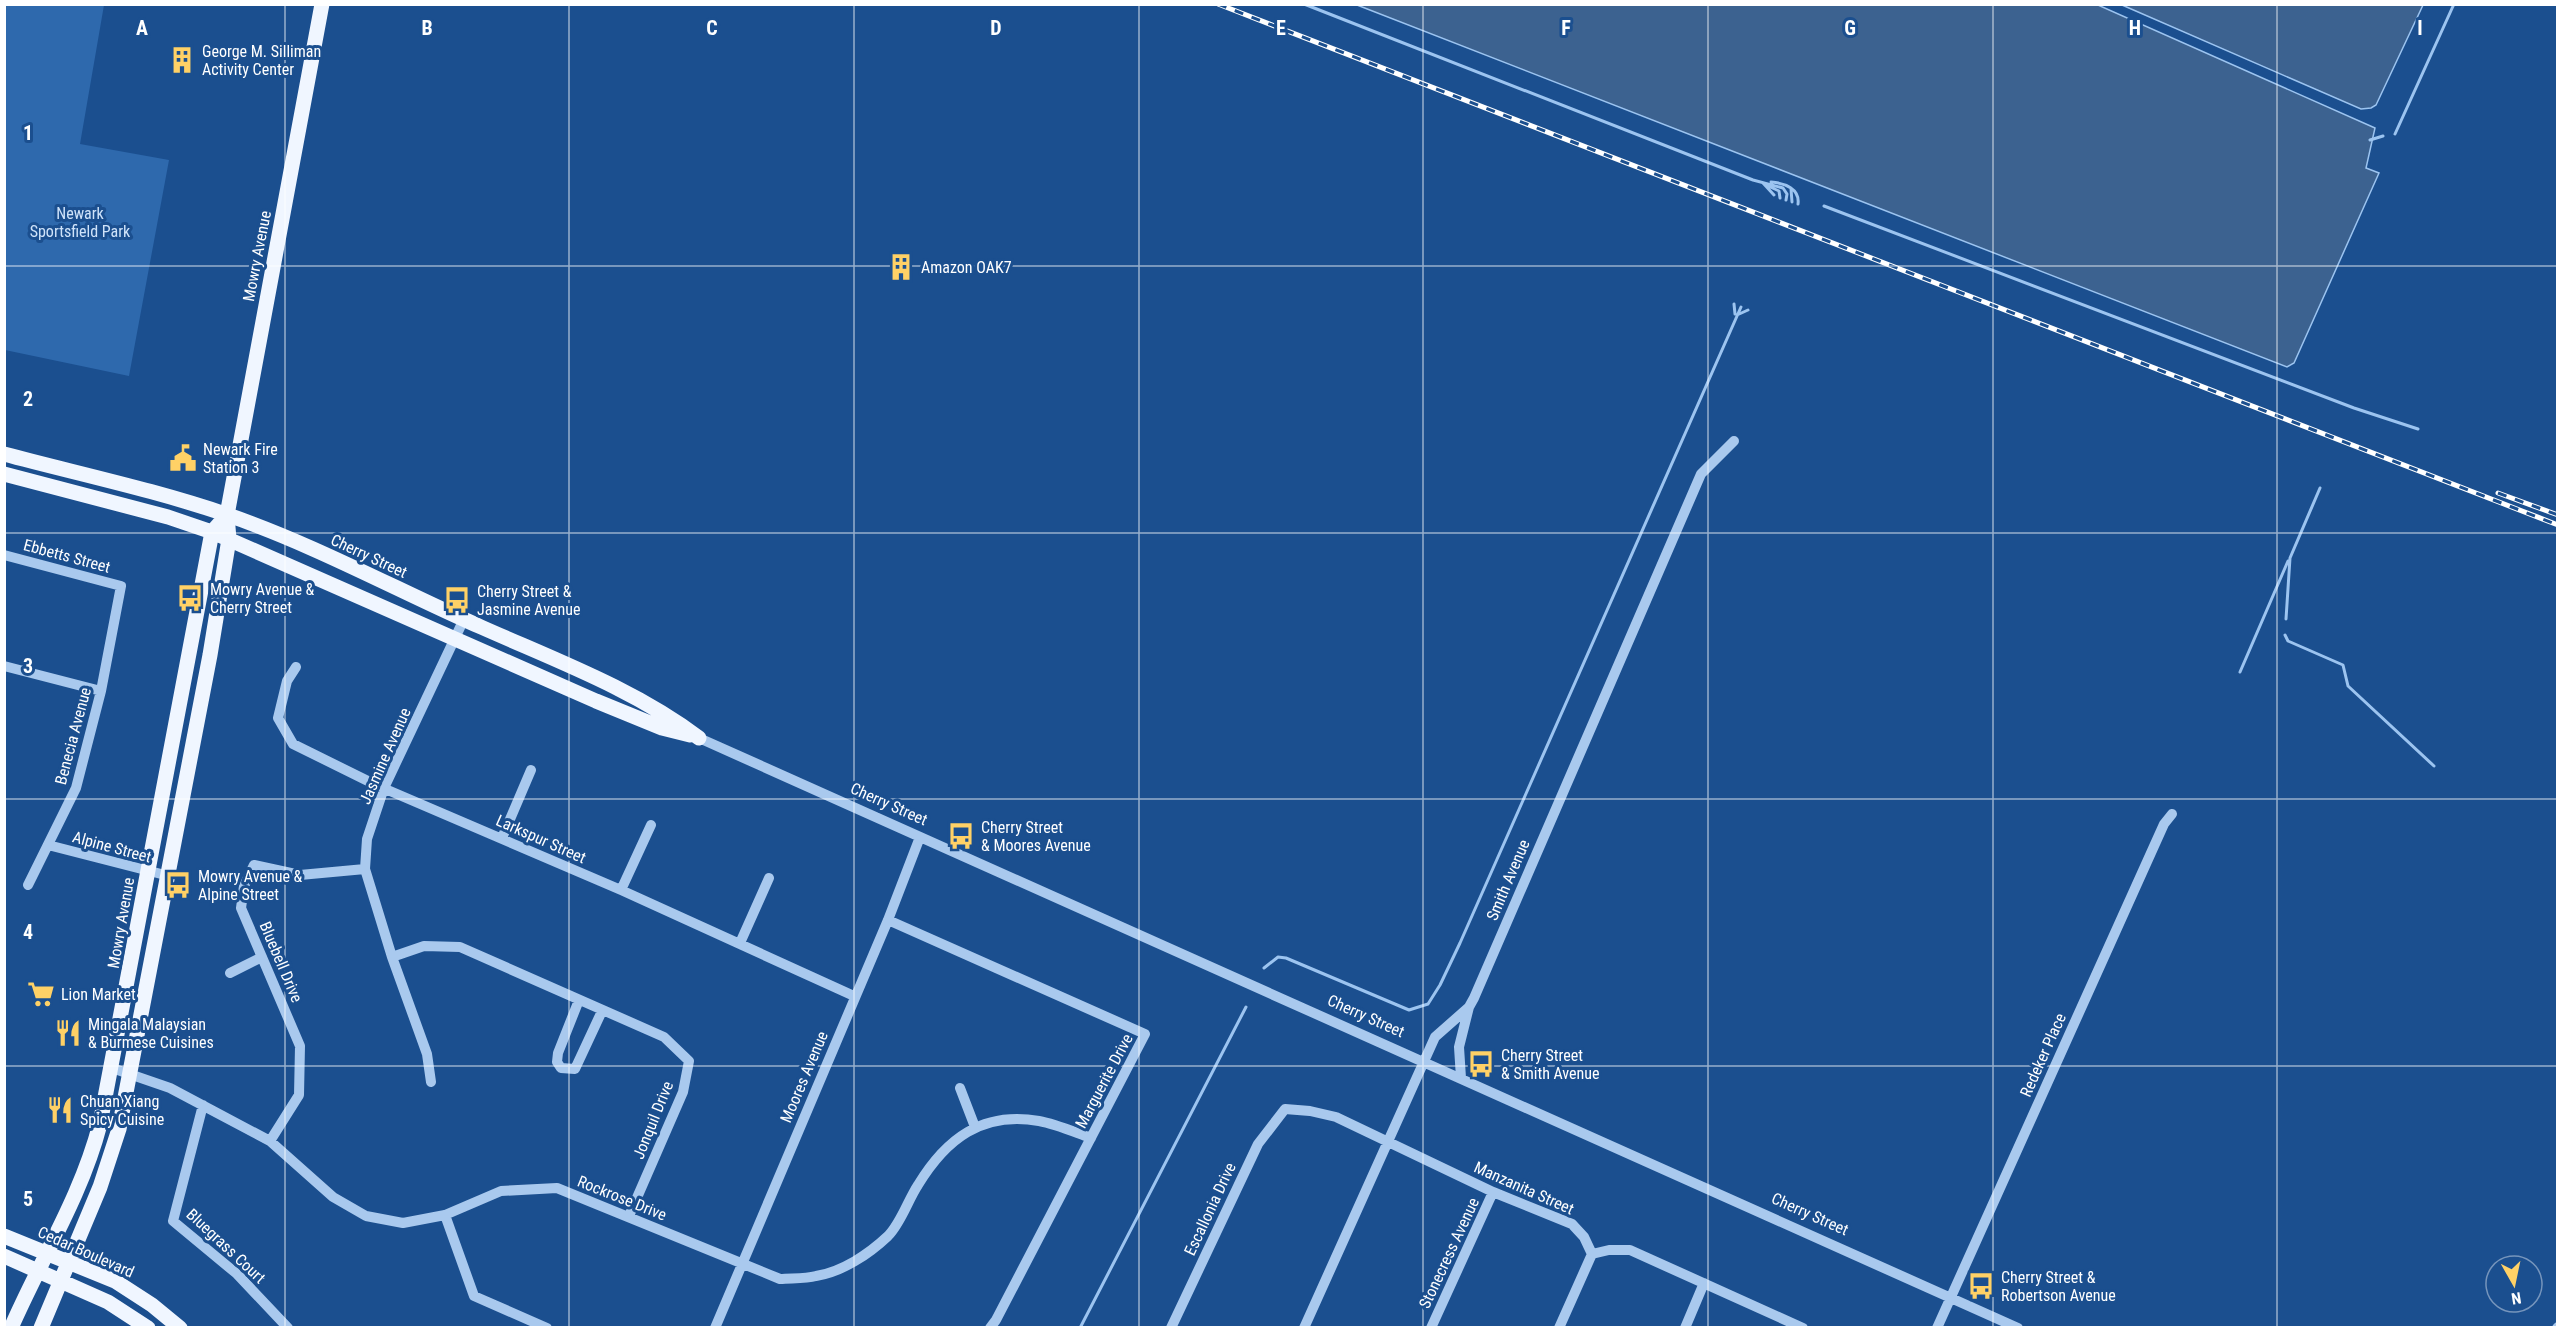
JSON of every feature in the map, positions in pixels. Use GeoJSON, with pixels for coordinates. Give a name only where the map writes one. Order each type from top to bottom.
{"type":"FeatureCollection","features":[{"type":"Feature","properties":{"kind":"main road","name":"Mowry Avenue"},"geometry":{"type":"LineString","coordinates":[[41,1328],[108,1167],[131,1075],[229,539],[227,515],[322,4]]}},
{"type":"Feature","properties":{"kind":"main road","name":"Cherry Street"},"geometry":{"type":"LineString","coordinates":[[4,454],[227,515],[311,549],[652,706],[699,738]]}},
{"type":"Feature","properties":{"kind":"main road","name":"Cherry Street"},"geometry":{"type":"LineString","coordinates":[[4,474],[168,517],[212,532],[662,728],[699,738]]}},
{"type":"Feature","properties":{"kind":"main road"},"geometry":{"type":"LineString","coordinates":[[212,532],[227,515]]}},
{"type":"Feature","properties":{"kind":"main road","name":"Mowry Avenue"},"geometry":{"type":"LineString","coordinates":[[11,1328],[48,1254],[89,1161],[100,1124],[212,532]]}},
{"type":"Feature","properties":{"kind":"main road","name":"Cedar Boulevard"},"geometry":{"type":"LineString","coordinates":[[4,1236],[115,1281],[152,1305],[180,1328]]}},
{"type":"Feature","properties":{"kind":"main road"},"geometry":{"type":"LineString","coordinates":[[4,1256],[108,1302],[148,1328]]}},
{"type":"Feature","properties":{"kind":"street","name":"Smith Avenue"},"geometry":{"type":"LineString","coordinates":[[1304,1328],[1435,1038],[1469,1007],[1701,474],[1734,441]]}},
{"type":"Feature","properties":{"kind":"street","name":"Ebbetts Street"},"geometry":{"type":"LineString","coordinates":[[4,555],[121,586]]}},
{"type":"Feature","properties":{"kind":"street","name":"Benecia Avenue"},"geometry":{"type":"LineString","coordinates":[[28,885],[76,788],[101,691],[121,586]]}},
{"type":"Feature","properties":{"kind":"street","name":"Jasmine Avenue"},"geometry":{"type":"LineString","coordinates":[[431,1082],[427,1054],[392,957],[365,869],[367,839],[384,788],[464,620]]}},
{"type":"Feature","properties":{"kind":"street"},"geometry":{"type":"LineString","coordinates":[[4,666],[101,691]]}},
{"type":"Feature","properties":{"kind":"street","name":"Larkspur Street"},"geometry":{"type":"LineString","coordinates":[[296,667],[287,681],[278,718],[293,744],[384,788],[621,890],[854,996]]}},
{"type":"Feature","properties":{"kind":"street","name":"Cherry Street"},"geometry":{"type":"LineString","coordinates":[[699,738],[2018,1328]]}},
{"type":"Feature","properties":{"kind":"street"},"geometry":{"type":"LineString","coordinates":[[502,838],[531,770]]}},
{"type":"Feature","properties":{"kind":"street","name":"Redeker Place"},"geometry":{"type":"LineString","coordinates":[[1937,1328],[2164,824],[2172,814]]}},
{"type":"Feature","properties":{"kind":"street"},"geometry":{"type":"LineString","coordinates":[[621,890],[651,825]]}},
{"type":"Feature","properties":{"kind":"street","name":"Moores Avenue"},"geometry":{"type":"LineString","coordinates":[[715,1328],[740,1264],[888,920],[920,837]]}},
{"type":"Feature","properties":{"kind":"street","name":"Alpine Street"},"geometry":{"type":"LineString","coordinates":[[48,844],[148,873],[169,876]]}},
{"type":"Feature","properties":{"kind":"street","name":"Bluebell Drive"},"geometry":{"type":"LineString","coordinates":[[270,1141],[299,1095],[300,1046],[241,908],[244,886],[254,865],[300,874],[365,869]]}},
{"type":"Feature","properties":{"kind":"street"},"geometry":{"type":"LineString","coordinates":[[740,944],[769,878]]}},
{"type":"Feature","properties":{"kind":"street","name":"Marguerite Drive"},"geometry":{"type":"LineString","coordinates":[[888,920],[1145,1034],[1002,1310],[990,1328]]}},
{"type":"Feature","properties":{"kind":"street","name":"Jonquil Drive"},"geometry":{"type":"LineString","coordinates":[[392,957],[424,946],[460,947],[664,1037],[689,1061],[683,1092],[629,1216]]}},
{"type":"Feature","properties":{"kind":"street"},"geometry":{"type":"LineString","coordinates":[[230,973],[262,957]]}},
{"type":"Feature","properties":{"kind":"street"},"geometry":{"type":"LineString","coordinates":[[579,1000],[558,1053],[557,1062],[561,1068],[575,1069],[602,1011]]}},
{"type":"Feature","properties":{"kind":"street"},"geometry":{"type":"LineString","coordinates":[[1461,1078],[1459,1047],[1469,1007]]}},
{"type":"Feature","properties":{"kind":"street","name":"Rockrose Drive"},"geometry":{"type":"LineString","coordinates":[[112,1068],[170,1088],[270,1141],[333,1197],[366,1216],[403,1223],[444,1215],[501,1191],[557,1188],[780,1279],[818,1276],[859,1259],[889,1235],[918,1184],[941,1152],[975,1127],[1012,1118],[1030,1120],[1091,1138]]}},
{"type":"Feature","properties":{"kind":"street"},"geometry":{"type":"LineString","coordinates":[[960,1089],[975,1127]]}},
{"type":"Feature","properties":{"kind":"street","name":"Bluegrass Court"},"geometry":{"type":"LineString","coordinates":[[203,1106],[173,1221],[237,1274],[288,1328]]}},
{"type":"Feature","properties":{"kind":"street","name":"Manzanita Street"},"geometry":{"type":"LineString","coordinates":[[1285,1109],[1310,1110],[1336,1117],[1493,1192],[1572,1224],[1584,1238],[1592,1254]]}},
{"type":"Feature","properties":{"kind":"street","name":"Escallonia Drive"},"geometry":{"type":"LineString","coordinates":[[1171,1328],[1258,1144],[1285,1109]]}},
{"type":"Feature","properties":{"kind":"street","name":"Stonecress Avenue"},"geometry":{"type":"LineString","coordinates":[[1431,1328],[1493,1192]]}},
{"type":"Feature","properties":{"kind":"street"},"geometry":{"type":"LineString","coordinates":[[444,1215],[474,1296],[547,1328]]}},
{"type":"Feature","properties":{"kind":"street"},"geometry":{"type":"LineString","coordinates":[[1559,1328],[1592,1254],[1609,1250],[1630,1250],[1803,1328]]}},
{"type":"Feature","properties":{"kind":"street"},"geometry":{"type":"LineString","coordinates":[[1685,1328],[1704,1283]]}},
{"type":"Feature","properties":{"kind":"green space","name":"Newark Sportsfield Park"},"geometry":{"type":"Polygon","coordinates":[[[5,4],[104,5],[80,144],[169,160],[129,376],[5,350],[5,4]]]}},
{"type":"Feature","properties":{"kind":"shaded area"},"geometry":{"type":"Polygon","coordinates":[[[1357,5],[2098,5],[2375,128],[2366,168],[2379,173],[2294,363],[2287,367],[1357,5]]]}},
{"type":"Feature","properties":{"kind":"shaded area"},"geometry":{"type":"Polygon","coordinates":[[[2122,5],[2423,5],[2376,105],[2361,109],[2122,5]]]}},
{"type":"Feature","properties":{"kind":"waterway"},"geometry":{"type":"LineString","coordinates":[[1304,4],[1753,180],[1783,188],[1787,194],[1786,200]]}},
{"type":"Feature","properties":{"kind":"waterway"},"geometry":{"type":"LineString","coordinates":[[2395,134],[2454,4]]}},
{"type":"Feature","properties":{"kind":"waterway"},"geometry":{"type":"LineString","coordinates":[[2370,140],[2383,136]]}},
{"type":"Feature","properties":{"kind":"waterway"},"geometry":{"type":"LineString","coordinates":[[1771,182],[1794,191],[1797,194],[1798,204]]}},
{"type":"Feature","properties":{"kind":"waterway"},"geometry":{"type":"LineString","coordinates":[[1763,183],[1774,195]]}},
{"type":"Feature","properties":{"kind":"waterway"},"geometry":{"type":"LineString","coordinates":[[1766,185],[1779,191],[1780,198]]}},
{"type":"Feature","properties":{"kind":"waterway"},"geometry":{"type":"LineString","coordinates":[[1791,189],[1792,202]]}},
{"type":"Feature","properties":{"kind":"waterway"},"geometry":{"type":"LineString","coordinates":[[1824,206],[2354,408],[2418,429]]}},
{"type":"Feature","properties":{"kind":"waterway"},"geometry":{"type":"LineString","coordinates":[[1734,304],[1735,314]]}},
{"type":"Feature","properties":{"kind":"waterway"},"geometry":{"type":"LineString","coordinates":[[1264,968],[1278,957],[1286,958],[1409,1010],[1428,1004],[1440,985],[1460,943],[1741,307]]}},
{"type":"Feature","properties":{"kind":"waterway"},"geometry":{"type":"LineString","coordinates":[[1737,315],[1748,310]]}},
{"type":"Feature","properties":{"kind":"waterway"},"geometry":{"type":"LineString","coordinates":[[2286,619],[2290,558],[2320,488]]}},
{"type":"Feature","properties":{"kind":"waterway"},"geometry":{"type":"LineString","coordinates":[[2240,672],[2288,561]]}},
{"type":"Feature","properties":{"kind":"waterway"},"geometry":{"type":"LineString","coordinates":[[2285,635],[2288,641],[2343,665],[2348,686],[2434,766]]}},
{"type":"Feature","properties":{"kind":"waterway"},"geometry":{"type":"LineString","coordinates":[[1080,1328],[1246,1007]]}},
{"type":"Feature","properties":{"kind":"railway"},"geometry":{"type":"LineString","coordinates":[[1218,4],[2558,525]]}},
{"type":"Feature","properties":{"kind":"railway"},"geometry":{"type":"LineString","coordinates":[[2498,493],[2558,515]]}},
{"type":"Feature","properties":{"kind":"place","name":"George M. Silliman Activity Center"},"geometry":{"type":"Point","coordinates":[182,60]}},
{"type":"Feature","properties":{"kind":"place","name":"Amazon OAK7"},"geometry":{"type":"Point","coordinates":[901,267]}},
{"type":"Feature","properties":{"kind":"place","name":"Newark Fire Station 3"},"geometry":{"type":"Point","coordinates":[183,458]}},
{"type":"Feature","properties":{"kind":"place","name":"Mowry Avenue & Cherry Street"},"geometry":{"type":"Point","coordinates":[190,598]}},
{"type":"Feature","properties":{"kind":"place","name":"Cherry Street & Jasmine Avenue"},"geometry":{"type":"Point","coordinates":[457,600]}},
{"type":"Feature","properties":{"kind":"place","name":"Cherry Street & Moores Avenue"},"geometry":{"type":"Point","coordinates":[961,836]}},
{"type":"Feature","properties":{"kind":"place","name":"Mowry Avenue & Alpine Street"},"geometry":{"type":"Point","coordinates":[178,885]}},
{"type":"Feature","properties":{"kind":"place","name":"Lion Market"},"geometry":{"type":"Point","coordinates":[41,994]}},
{"type":"Feature","properties":{"kind":"place","name":"Mingala Malaysian & Burmese Cuisines"},"geometry":{"type":"Point","coordinates":[68,1033]}},
{"type":"Feature","properties":{"kind":"place","name":"Cherry Street & Smith Avenue"},"geometry":{"type":"Point","coordinates":[1481,1064]}},
{"type":"Feature","properties":{"kind":"place","name":"Chuan Xiang Spicy Cuisine"},"geometry":{"type":"Point","coordinates":[60,1110]}},
{"type":"Feature","properties":{"kind":"place","name":"Cherry Street & Robertson Avenue"},"geometry":{"type":"Point","coordinates":[1981,1286]}}]}
